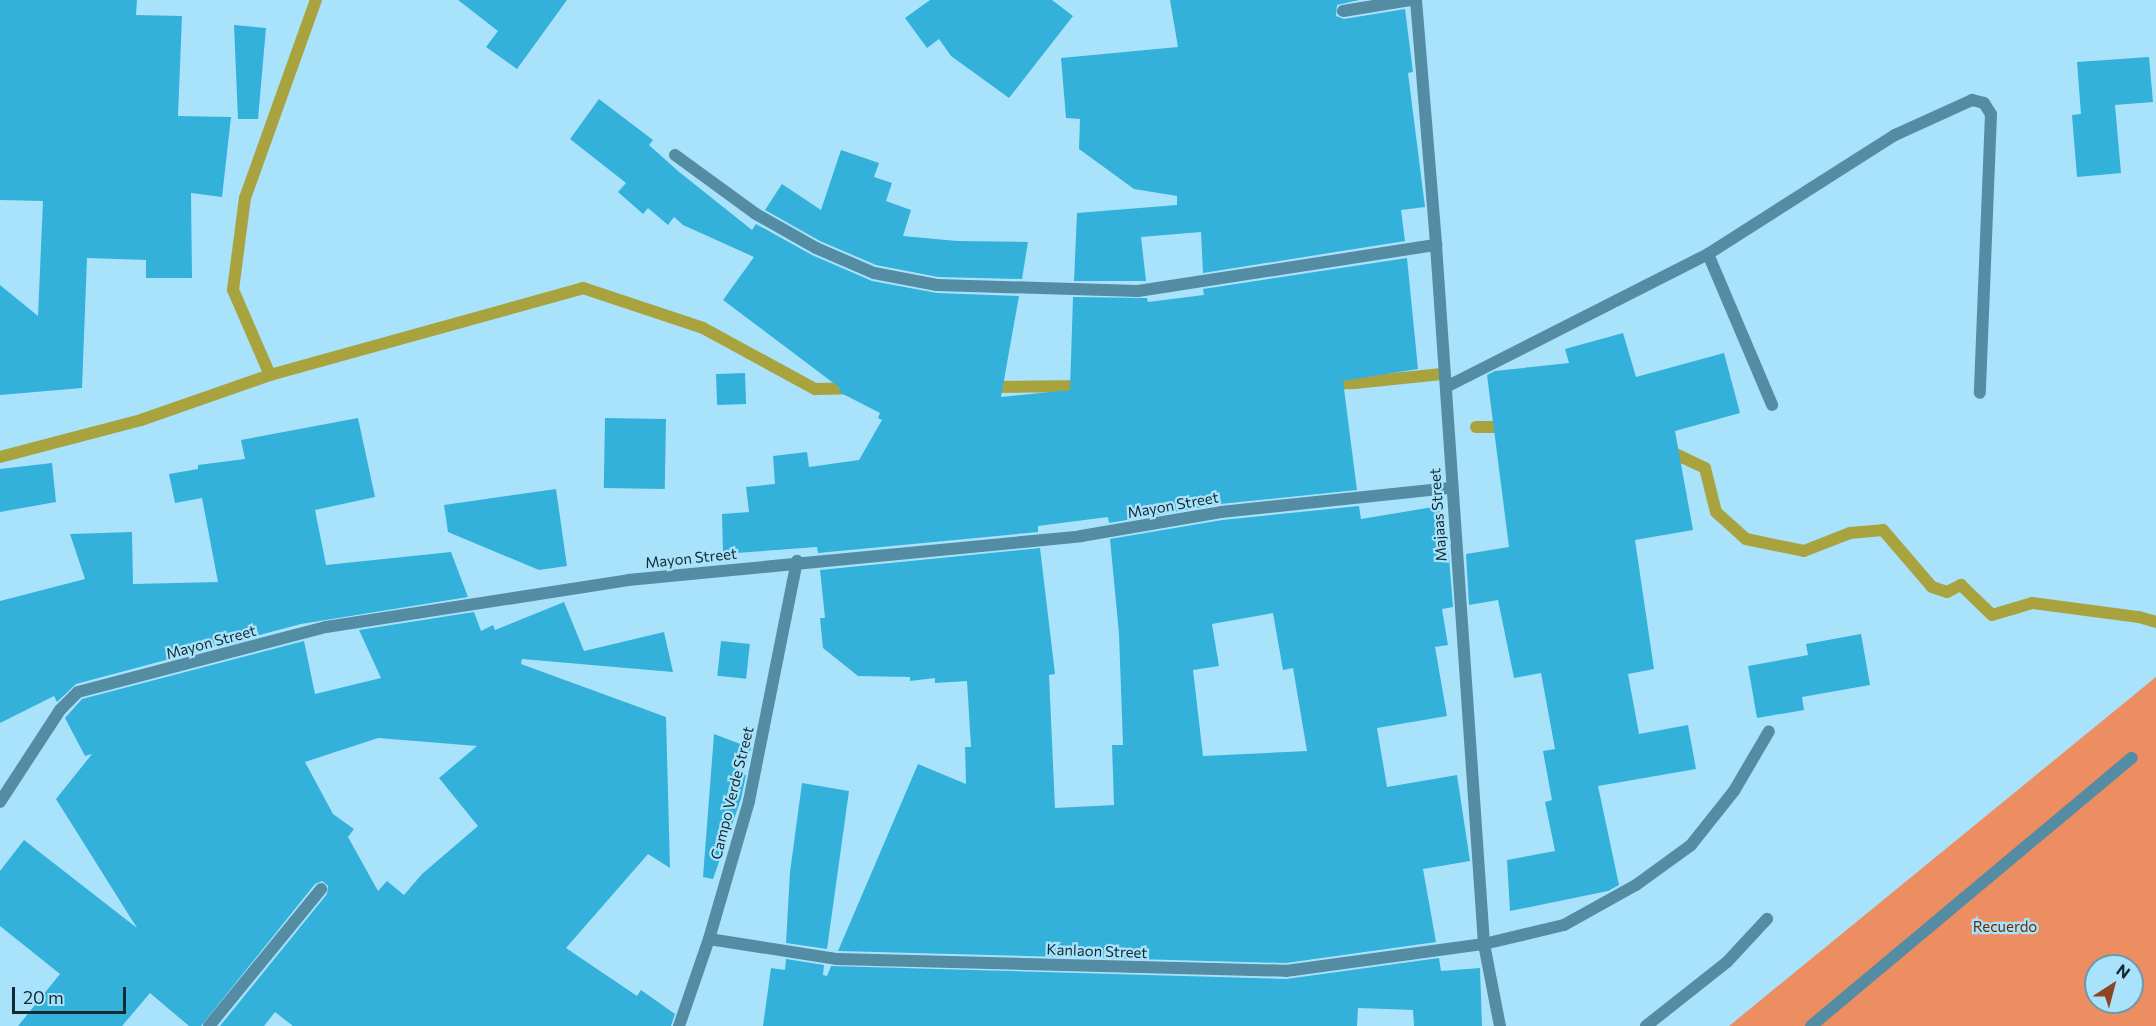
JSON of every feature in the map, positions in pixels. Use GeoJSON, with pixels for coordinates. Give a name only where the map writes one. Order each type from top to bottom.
{"type":"FeatureCollection","features":[{"type":"Feature","properties":{"kind":"street"},"geometry":{"type":"LineString","coordinates":[[1343,11],[1410,0]]}},
{"type":"Feature","properties":{"kind":"street","name":"Majaas Street"},"geometry":{"type":"LineString","coordinates":[[1416,0],[1436,245],[1484,944],[1500,1026]]}},
{"type":"Feature","properties":{"kind":"street"},"geometry":{"type":"LineString","coordinates":[[1446,387],[1708,254],[1895,135],[1972,100],[1984,103],[1991,114],[1980,393]]}},
{"type":"Feature","properties":{"kind":"street"},"geometry":{"type":"LineString","coordinates":[[675,155],[756,213],[816,248],[874,273],[937,285],[1138,291],[1436,245]]}},
{"type":"Feature","properties":{"kind":"street"},"geometry":{"type":"LineString","coordinates":[[1708,254],[1772,405]]}},
{"type":"Feature","properties":{"kind":"street","name":"Mayon Street"},"geometry":{"type":"LineString","coordinates":[[0,802],[60,710],[78,692],[326,627],[628,580],[797,561],[1081,536],[1221,512],[1451,488]]}},
{"type":"Feature","properties":{"kind":"street","name":"Campo Verde Street"},"geometry":{"type":"LineString","coordinates":[[678,1026],[709,939],[748,801],[797,561]]}},
{"type":"Feature","properties":{"kind":"street","name":"Kanlaon Street"},"geometry":{"type":"LineString","coordinates":[[709,939],[837,959],[1286,972],[1484,944],[1564,925],[1636,885],[1690,845],[1734,791],[1769,731]]}},
{"type":"Feature","properties":{"kind":"street"},"geometry":{"type":"LineString","coordinates":[[1811,1026],[2132,758]]}},
{"type":"Feature","properties":{"kind":"street"},"geometry":{"type":"LineString","coordinates":[[209,1026],[321,889]]}},
{"type":"Feature","properties":{"kind":"street"},"geometry":{"type":"LineString","coordinates":[[1646,1026],[1727,962],[1767,919]]}},
{"type":"Feature","properties":{"kind":"green space","name":"Recuerdo"},"geometry":{"type":"Polygon","coordinates":[[[2156,677],[2156,1026],[1729,1026],[2156,677]]]}},
{"type":"Feature","properties":{"kind":"building"},"geometry":{"type":"Polygon","coordinates":[[[0,0],[137,0],[136,15],[182,16],[178,116],[231,117],[222,197],[191,193],[192,278],[146,278],[146,260],[87,258],[82,388],[0,395],[0,285],[38,316],[43,201],[0,200],[0,0]]]}},
{"type":"Feature","properties":{"kind":"building"},"geometry":{"type":"Polygon","coordinates":[[[458,0],[567,0],[517,69],[486,47],[498,31],[458,0]]]}},
{"type":"Feature","properties":{"kind":"building"},"geometry":{"type":"Polygon","coordinates":[[[930,0],[1052,0],[1073,16],[1009,98],[951,56],[939,39],[927,48],[905,18],[930,0]]]}},
{"type":"Feature","properties":{"kind":"building"},"geometry":{"type":"Polygon","coordinates":[[[1170,0],[1359,0],[1337,5],[1336,16],[1344,19],[1405,9],[1413,72],[1408,73],[1425,207],[1401,210],[1405,241],[1203,273],[1201,232],[1141,237],[1146,281],[1074,281],[1077,213],[1177,205],[1177,196],[1134,189],[1079,149],[1080,119],[1066,118],[1061,58],[1178,47],[1170,0]]]}},
{"type":"Feature","properties":{"kind":"building"},"geometry":{"type":"Polygon","coordinates":[[[234,25],[266,28],[258,119],[238,119],[234,25]]]}},
{"type":"Feature","properties":{"kind":"building"},"geometry":{"type":"Polygon","coordinates":[[[2149,57],[2153,102],[2115,105],[2121,173],[2077,177],[2072,115],[2081,114],[2077,62],[2149,57]]]}},
{"type":"Feature","properties":{"kind":"building"},"geometry":{"type":"Polygon","coordinates":[[[599,99],[653,140],[649,145],[752,230],[756,224],[812,255],[872,281],[937,293],[1019,296],[1001,397],[1070,390],[1073,297],[1147,298],[1148,302],[1204,295],[1203,289],[1407,258],[1418,369],[1343,381],[1357,490],[1220,504],[1109,523],[1108,517],[1038,526],[1038,532],[818,553],[817,547],[723,554],[722,514],[749,512],[746,487],[775,484],[773,456],[807,452],[809,467],[859,460],[882,420],[878,418],[880,413],[839,392],[840,388],[723,300],[754,257],[683,225],[674,217],[668,225],[648,208],[643,214],[618,192],[626,183],[570,139],[599,99]]]}},
{"type":"Feature","properties":{"kind":"building"},"geometry":{"type":"Polygon","coordinates":[[[841,150],[879,163],[874,177],[892,183],[886,201],[911,210],[903,236],[957,241],[1028,242],[1022,279],[938,277],[876,265],[820,241],[765,210],[782,184],[821,210],[841,150]]]}},
{"type":"Feature","properties":{"kind":"building"},"geometry":{"type":"Polygon","coordinates":[[[1623,333],[1636,377],[1724,353],[1740,413],[1675,431],[1693,530],[1635,540],[1654,669],[1628,674],[1639,734],[1688,725],[1696,769],[1598,786],[1619,885],[1608,891],[1510,911],[1507,860],[1555,851],[1545,802],[1552,800],[1543,751],[1555,749],[1541,673],[1514,678],[1498,600],[1469,605],[1466,554],[1509,547],[1487,375],[1495,371],[1569,363],[1565,349],[1623,333]]]}},
{"type":"Feature","properties":{"kind":"building"},"geometry":{"type":"Polygon","coordinates":[[[745,373],[746,404],[717,405],[716,374],[745,373]]]}},
{"type":"Feature","properties":{"kind":"building"},"geometry":{"type":"Polygon","coordinates":[[[358,418],[375,497],[315,510],[326,565],[451,552],[468,597],[301,624],[76,684],[57,702],[54,696],[0,723],[0,601],[85,579],[70,534],[132,532],[133,584],[218,582],[202,498],[175,503],[169,474],[198,469],[198,465],[245,459],[241,440],[358,418]]]}},
{"type":"Feature","properties":{"kind":"building"},"geometry":{"type":"Polygon","coordinates":[[[605,418],[666,419],[665,489],[604,488],[605,418]]]}},
{"type":"Feature","properties":{"kind":"building"},"geometry":{"type":"Polygon","coordinates":[[[52,463],[56,502],[0,512],[0,469],[52,463]]]}},
{"type":"Feature","properties":{"kind":"building"},"geometry":{"type":"Polygon","coordinates":[[[556,489],[567,566],[539,570],[448,532],[444,505],[556,489]]]}},
{"type":"Feature","properties":{"kind":"building"},"geometry":{"type":"Polygon","coordinates":[[[1359,506],[1361,519],[1439,506],[1449,557],[1453,607],[1442,609],[1448,645],[1435,647],[1447,716],[1377,728],[1387,787],[1457,775],[1470,861],[1423,869],[1436,942],[1286,963],[838,951],[918,764],[966,784],[965,747],[971,747],[967,681],[935,683],[935,678],[910,681],[910,677],[858,676],[823,648],[820,618],[825,618],[820,570],[1040,548],[1055,674],[1049,675],[1055,808],[1114,805],[1112,745],[1123,745],[1119,634],[1110,539],[1222,520],[1359,506]],[[1273,613],[1212,624],[1219,666],[1193,670],[1203,756],[1307,751],[1293,668],[1283,670],[1273,613]]]}},
{"type":"Feature","properties":{"kind":"building"},"geometry":{"type":"Polygon","coordinates":[[[564,602],[584,651],[664,632],[673,672],[522,659],[521,664],[666,717],[670,868],[648,854],[566,948],[637,996],[641,990],[675,1014],[671,1026],[293,1026],[275,1012],[264,1026],[220,1026],[327,894],[328,886],[322,881],[315,884],[201,1026],[189,1026],[150,993],[122,1026],[18,1026],[60,974],[0,926],[0,871],[24,840],[137,928],[56,799],[92,754],[85,756],[65,718],[82,699],[304,641],[315,694],[381,678],[359,630],[474,612],[481,631],[493,625],[495,630],[564,602]],[[378,738],[305,762],[333,814],[354,829],[348,837],[378,891],[387,881],[404,895],[422,874],[478,826],[439,778],[477,746],[378,738]]]}},
{"type":"Feature","properties":{"kind":"building"},"geometry":{"type":"Polygon","coordinates":[[[1861,634],[1870,685],[1802,697],[1804,710],[1757,718],[1748,666],[1808,655],[1806,644],[1861,634]]]}},
{"type":"Feature","properties":{"kind":"building"},"geometry":{"type":"Polygon","coordinates":[[[721,641],[750,644],[746,679],[717,676],[721,641]]]}},
{"type":"Feature","properties":{"kind":"building"},"geometry":{"type":"Polygon","coordinates":[[[714,734],[751,748],[743,774],[746,775],[741,799],[713,879],[703,877],[714,734]]]}},
{"type":"Feature","properties":{"kind":"building"},"geometry":{"type":"Polygon","coordinates":[[[802,783],[849,791],[827,949],[786,943],[790,872],[802,783]]]}},
{"type":"Feature","properties":{"kind":"building"},"geometry":{"type":"Polygon","coordinates":[[[1439,958],[1441,971],[1480,968],[1482,1026],[1414,1026],[1413,1010],[1358,1008],[1357,1026],[763,1026],[771,968],[785,970],[786,959],[824,965],[823,975],[827,976],[831,966],[1286,979],[1439,958]]]}},
{"type":"Feature","properties":{"kind":"waterway"},"geometry":{"type":"LineString","coordinates":[[0,457],[141,420],[270,375],[233,290],[245,198],[316,0]]}},
{"type":"Feature","properties":{"kind":"waterway"},"geometry":{"type":"LineString","coordinates":[[270,375],[583,288],[703,328],[815,389],[854,388]]}},
{"type":"Feature","properties":{"kind":"waterway"},"geometry":{"type":"LineString","coordinates":[[1327,384],[1442,374]]}},
{"type":"Feature","properties":{"kind":"waterway"},"geometry":{"type":"LineString","coordinates":[[988,387],[1085,386]]}},
{"type":"Feature","properties":{"kind":"waterway"},"geometry":{"type":"LineString","coordinates":[[1476,427],[1508,427]]}},
{"type":"Feature","properties":{"kind":"waterway"},"geometry":{"type":"LineString","coordinates":[[1665,449],[1705,468],[1716,512],[1746,539],[1804,551],[1850,533],[1883,530],[1932,587],[1947,592],[1961,585],[1992,615],[2032,603],[2139,617],[2156,622]]}}]}
